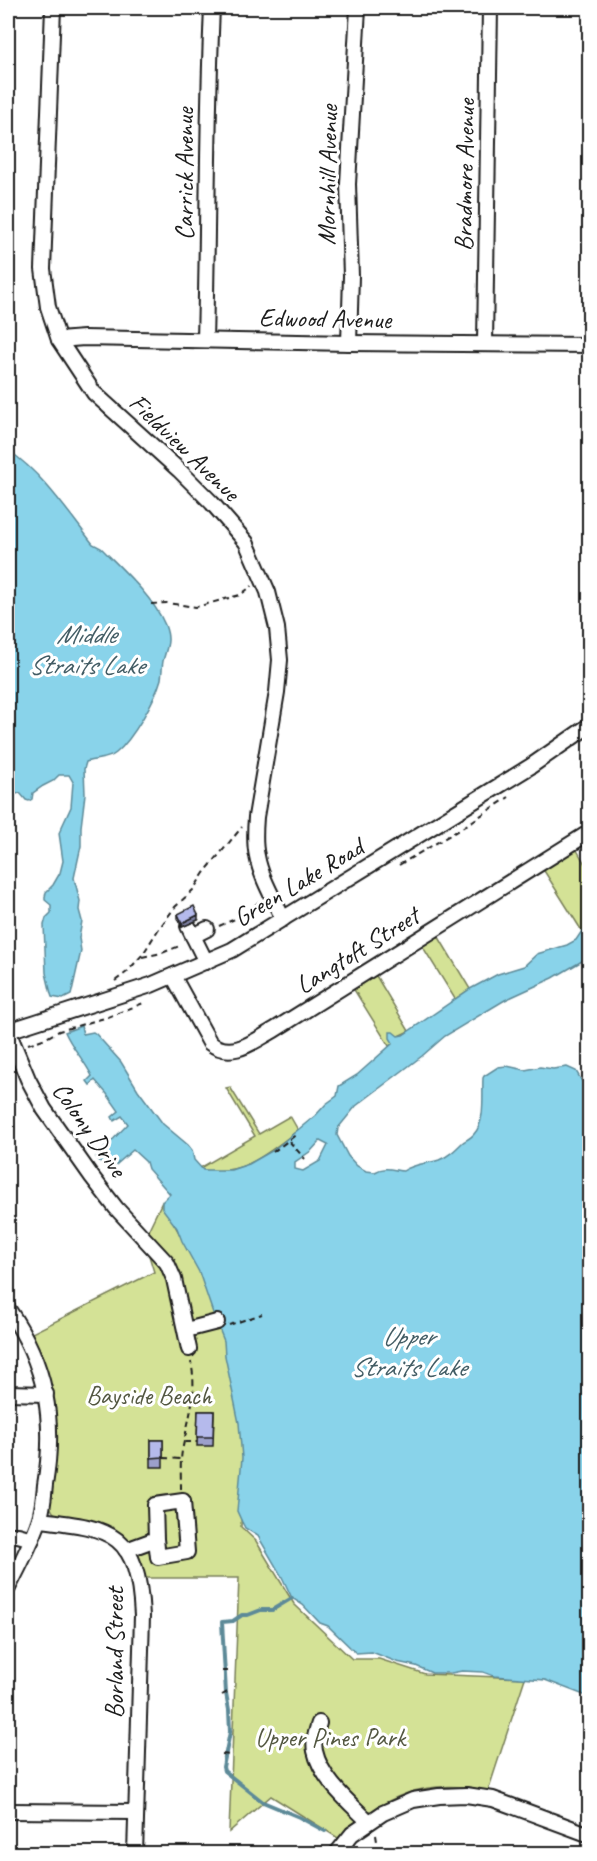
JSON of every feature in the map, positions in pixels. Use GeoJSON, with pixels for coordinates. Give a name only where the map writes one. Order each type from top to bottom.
{"type":"FeatureCollection","features":[{"type":"Feature","properties":{"kind":"street","name":"Fieldview Avenue"},"geometry":{"type":"LineString","coordinates":[[53,8],[43,269],[48,307],[59,340],[94,393],[212,503],[246,542],[268,591],[277,628],[280,660],[277,692],[256,817],[257,856],[265,882],[283,919]]}},
{"type":"Feature","properties":{"kind":"street","name":"Carrick Avenue"},"geometry":{"type":"LineString","coordinates":[[205,340],[208,223],[207,119],[212,8]]}},
{"type":"Feature","properties":{"kind":"street","name":"Mornhill Avenue"},"geometry":{"type":"LineString","coordinates":[[349,343],[351,276],[348,184],[358,8]]}},
{"type":"Feature","properties":{"kind":"street","name":"Bradmore Avenue"},"geometry":{"type":"LineString","coordinates":[[484,343],[490,8]]}},
{"type":"Feature","properties":{"kind":"street","name":"Edwood Avenue"},"geometry":{"type":"LineString","coordinates":[[59,340],[84,338],[590,345]]}},
{"type":"Feature","properties":{"kind":"street","name":"Green Lake Road"},"geometry":{"type":"LineString","coordinates":[[8,1031],[129,993],[232,950],[531,766],[590,725]]}},
{"type":"Feature","properties":{"kind":"street","name":"Langtoft Street"},"geometry":{"type":"LineString","coordinates":[[173,976],[210,1043],[219,1049],[234,1050],[274,1030],[590,832]]}},
{"type":"Feature","properties":{"kind":"street"},"geometry":{"type":"LineString","coordinates":[[206,962],[191,931],[207,929]]}},
{"type":"Feature","properties":{"kind":"street","name":"Colony Drive"},"geometry":{"type":"LineString","coordinates":[[8,1031],[28,1079],[44,1109],[116,1208],[167,1263],[174,1279],[189,1349]]}},
{"type":"Feature","properties":{"kind":"street"},"geometry":{"type":"LineString","coordinates":[[8,1309],[22,1330],[37,1363],[46,1394],[49,1427],[48,1470],[40,1520],[8,1588]]}},
{"type":"Feature","properties":{"kind":"street"},"geometry":{"type":"LineString","coordinates":[[186,1330],[223,1324]]}},
{"type":"Feature","properties":{"kind":"street"},"geometry":{"type":"LineString","coordinates":[[8,1393],[46,1394]]}},
{"type":"Feature","properties":{"kind":"street"},"geometry":{"type":"LineString","coordinates":[[183,1501],[187,1552],[158,1557],[156,1539],[155,1505],[183,1501]]}},
{"type":"Feature","properties":{"kind":"street","name":"Borland Street"},"geometry":{"type":"LineString","coordinates":[[40,1520],[94,1527],[109,1534],[124,1545],[136,1569],[141,1592],[142,1616],[135,1854]]}},
{"type":"Feature","properties":{"kind":"street"},"geometry":{"type":"LineString","coordinates":[[8,1535],[32,1539]]}},
{"type":"Feature","properties":{"kind":"street"},"geometry":{"type":"LineString","coordinates":[[126,1550],[156,1539]]}},
{"type":"Feature","properties":{"kind":"street"},"geometry":{"type":"LineString","coordinates":[[319,1723],[314,1750],[321,1769],[341,1794],[369,1822]]}},
{"type":"Feature","properties":{"kind":"street"},"geometry":{"type":"LineString","coordinates":[[336,1854],[352,1834],[383,1813],[413,1800],[439,1796],[466,1795],[493,1799],[590,1835]]}},
{"type":"Feature","properties":{"kind":"street"},"geometry":{"type":"LineString","coordinates":[[8,1811],[135,1812]]}},
{"type":"Feature","properties":{"kind":"path"},"geometry":{"type":"LineString","coordinates":[[152,604],[203,605],[238,596]]}},
{"type":"Feature","properties":{"kind":"path"},"geometry":{"type":"LineString","coordinates":[[109,986],[128,972],[158,930],[193,890],[226,846],[241,828],[256,817]]}},
{"type":"Feature","properties":{"kind":"path"},"geometry":{"type":"LineString","coordinates":[[15,1048],[86,1022]]}},
{"type":"Feature","properties":{"kind":"path"},"geometry":{"type":"LineString","coordinates":[[273,1152],[297,1134]]}},
{"type":"Feature","properties":{"kind":"path"},"geometry":{"type":"LineString","coordinates":[[289,1140],[305,1159]]}},
{"type":"Feature","properties":{"kind":"path"},"geometry":{"type":"LineString","coordinates":[[223,1324],[262,1314]]}},
{"type":"Feature","properties":{"kind":"path"},"geometry":{"type":"LineString","coordinates":[[181,1501],[182,1459],[194,1395],[189,1349]]}},
{"type":"Feature","properties":{"kind":"path"},"geometry":{"type":"LineString","coordinates":[[185,1442],[197,1442]]}},
{"type":"Feature","properties":{"kind":"path"},"geometry":{"type":"LineString","coordinates":[[163,1458],[182,1459]]}},
{"type":"Feature","properties":{"kind":"path"},"geometry":{"type":"LineString","coordinates":[[222,1671],[229,1671]]}},
{"type":"Feature","properties":{"kind":"path"},"geometry":{"type":"LineString","coordinates":[[222,1695],[229,1691]]}},
{"type":"Feature","properties":{"kind":"path"},"geometry":{"type":"LineString","coordinates":[[222,1754],[230,1755]]}},
{"type":"Feature","properties":{"kind":"path"},"geometry":{"type":"LineString","coordinates":[[369,1822],[374,1830],[379,1854]]}},
{"type":"Feature","properties":{"kind":"green space"},"geometry":{"type":"Polygon","coordinates":[[[574,845],[589,871],[589,929],[582,931],[541,866],[574,845]]]}},
{"type":"Feature","properties":{"kind":"green space"},"geometry":{"type":"Polygon","coordinates":[[[437,934],[470,989],[455,999],[421,944],[437,934]]]}},
{"type":"Feature","properties":{"kind":"green space"},"geometry":{"type":"Polygon","coordinates":[[[375,974],[409,1031],[398,1036],[389,1046],[353,988],[375,974]]]}},
{"type":"Feature","properties":{"kind":"green space"},"geometry":{"type":"Polygon","coordinates":[[[230,1087],[259,1134],[290,1116],[298,1130],[265,1154],[243,1166],[231,1170],[203,1170],[200,1168],[255,1136],[226,1088],[230,1087]]]}},
{"type":"Feature","properties":{"kind":"green space"},"geometry":{"type":"Polygon","coordinates":[[[162,1202],[207,1284],[246,1378],[241,1527],[256,1541],[294,1604],[352,1659],[379,1659],[425,1674],[525,1678],[488,1791],[465,1787],[444,1787],[406,1794],[372,1811],[338,1838],[271,1796],[229,1832],[239,1578],[144,1578],[141,1565],[133,1550],[59,1516],[50,1507],[56,1432],[54,1407],[32,1333],[154,1272],[144,1239],[162,1202]]]}},
{"type":"Feature","properties":{"kind":"water","name":"Middle Straits Lake"},"geometry":{"type":"Polygon","coordinates":[[[8,450],[32,470],[93,544],[101,548],[145,594],[160,615],[168,635],[158,688],[136,729],[123,747],[113,755],[86,762],[81,846],[74,878],[82,921],[79,938],[81,951],[71,995],[63,999],[52,997],[46,973],[44,925],[51,913],[51,905],[45,897],[46,892],[60,873],[63,861],[59,833],[71,807],[73,782],[69,775],[59,775],[33,793],[29,801],[20,793],[8,796],[8,450]]]}},
{"type":"Feature","properties":{"kind":"water","name":"Upper Straits Lake"},"geometry":{"type":"Polygon","coordinates":[[[589,929],[589,957],[553,978],[505,1000],[445,1036],[356,1106],[338,1128],[337,1135],[348,1156],[357,1166],[366,1171],[375,1172],[386,1169],[403,1171],[412,1166],[443,1158],[473,1135],[478,1129],[482,1115],[483,1078],[498,1067],[507,1066],[525,1070],[540,1067],[553,1069],[567,1067],[576,1071],[589,1088],[589,1697],[545,1680],[494,1676],[483,1672],[432,1673],[372,1652],[356,1653],[328,1626],[320,1623],[303,1605],[292,1598],[258,1536],[245,1528],[237,1511],[242,1458],[239,1423],[224,1341],[199,1272],[177,1228],[162,1208],[162,1202],[170,1194],[148,1169],[146,1162],[133,1150],[109,1171],[96,1157],[128,1124],[122,1116],[114,1121],[112,1117],[119,1111],[95,1080],[90,1085],[87,1081],[92,1076],[65,1032],[81,1026],[83,1034],[93,1032],[96,1034],[121,1062],[163,1124],[192,1150],[194,1160],[203,1170],[231,1170],[249,1164],[272,1151],[316,1115],[337,1096],[339,1086],[357,1075],[393,1043],[390,1032],[398,1036],[403,1035],[470,989],[498,974],[524,966],[537,954],[567,945],[576,940],[582,931],[589,929]],[[320,1141],[311,1151],[295,1162],[295,1169],[303,1171],[320,1161],[328,1145],[320,1141]]]}},
{"type":"Feature","properties":{"kind":"building"},"geometry":{"type":"Polygon","coordinates":[[[194,906],[198,915],[182,923],[178,914],[194,906]]]}},
{"type":"Feature","properties":{"kind":"building"},"geometry":{"type":"Polygon","coordinates":[[[198,1411],[214,1411],[213,1437],[197,1437],[198,1411]]]}},
{"type":"Feature","properties":{"kind":"building"},"geometry":{"type":"Polygon","coordinates":[[[151,1440],[163,1440],[163,1457],[151,1458],[151,1440]]]}},
{"type":"Feature","properties":{"kind":"waterway"},"geometry":{"type":"LineString","coordinates":[[292,1598],[272,1610],[261,1610],[242,1615],[233,1621],[222,1622],[230,1732],[223,1767],[224,1771],[263,1802],[325,1831]]}},
{"type":"Feature","properties":{"kind":"waterway"},"geometry":{"type":"LineString","coordinates":[[359,1851],[362,1854]]}},
{"type":"Feature","properties":{"kind":"park label","name":"Bayside Beach"},"geometry":{"type":"Point","coordinates":[149,1395]}},
{"type":"Feature","properties":{"kind":"park label","name":"Upper Pines Park"},"geometry":{"type":"Point","coordinates":[330,1737]}}]}
